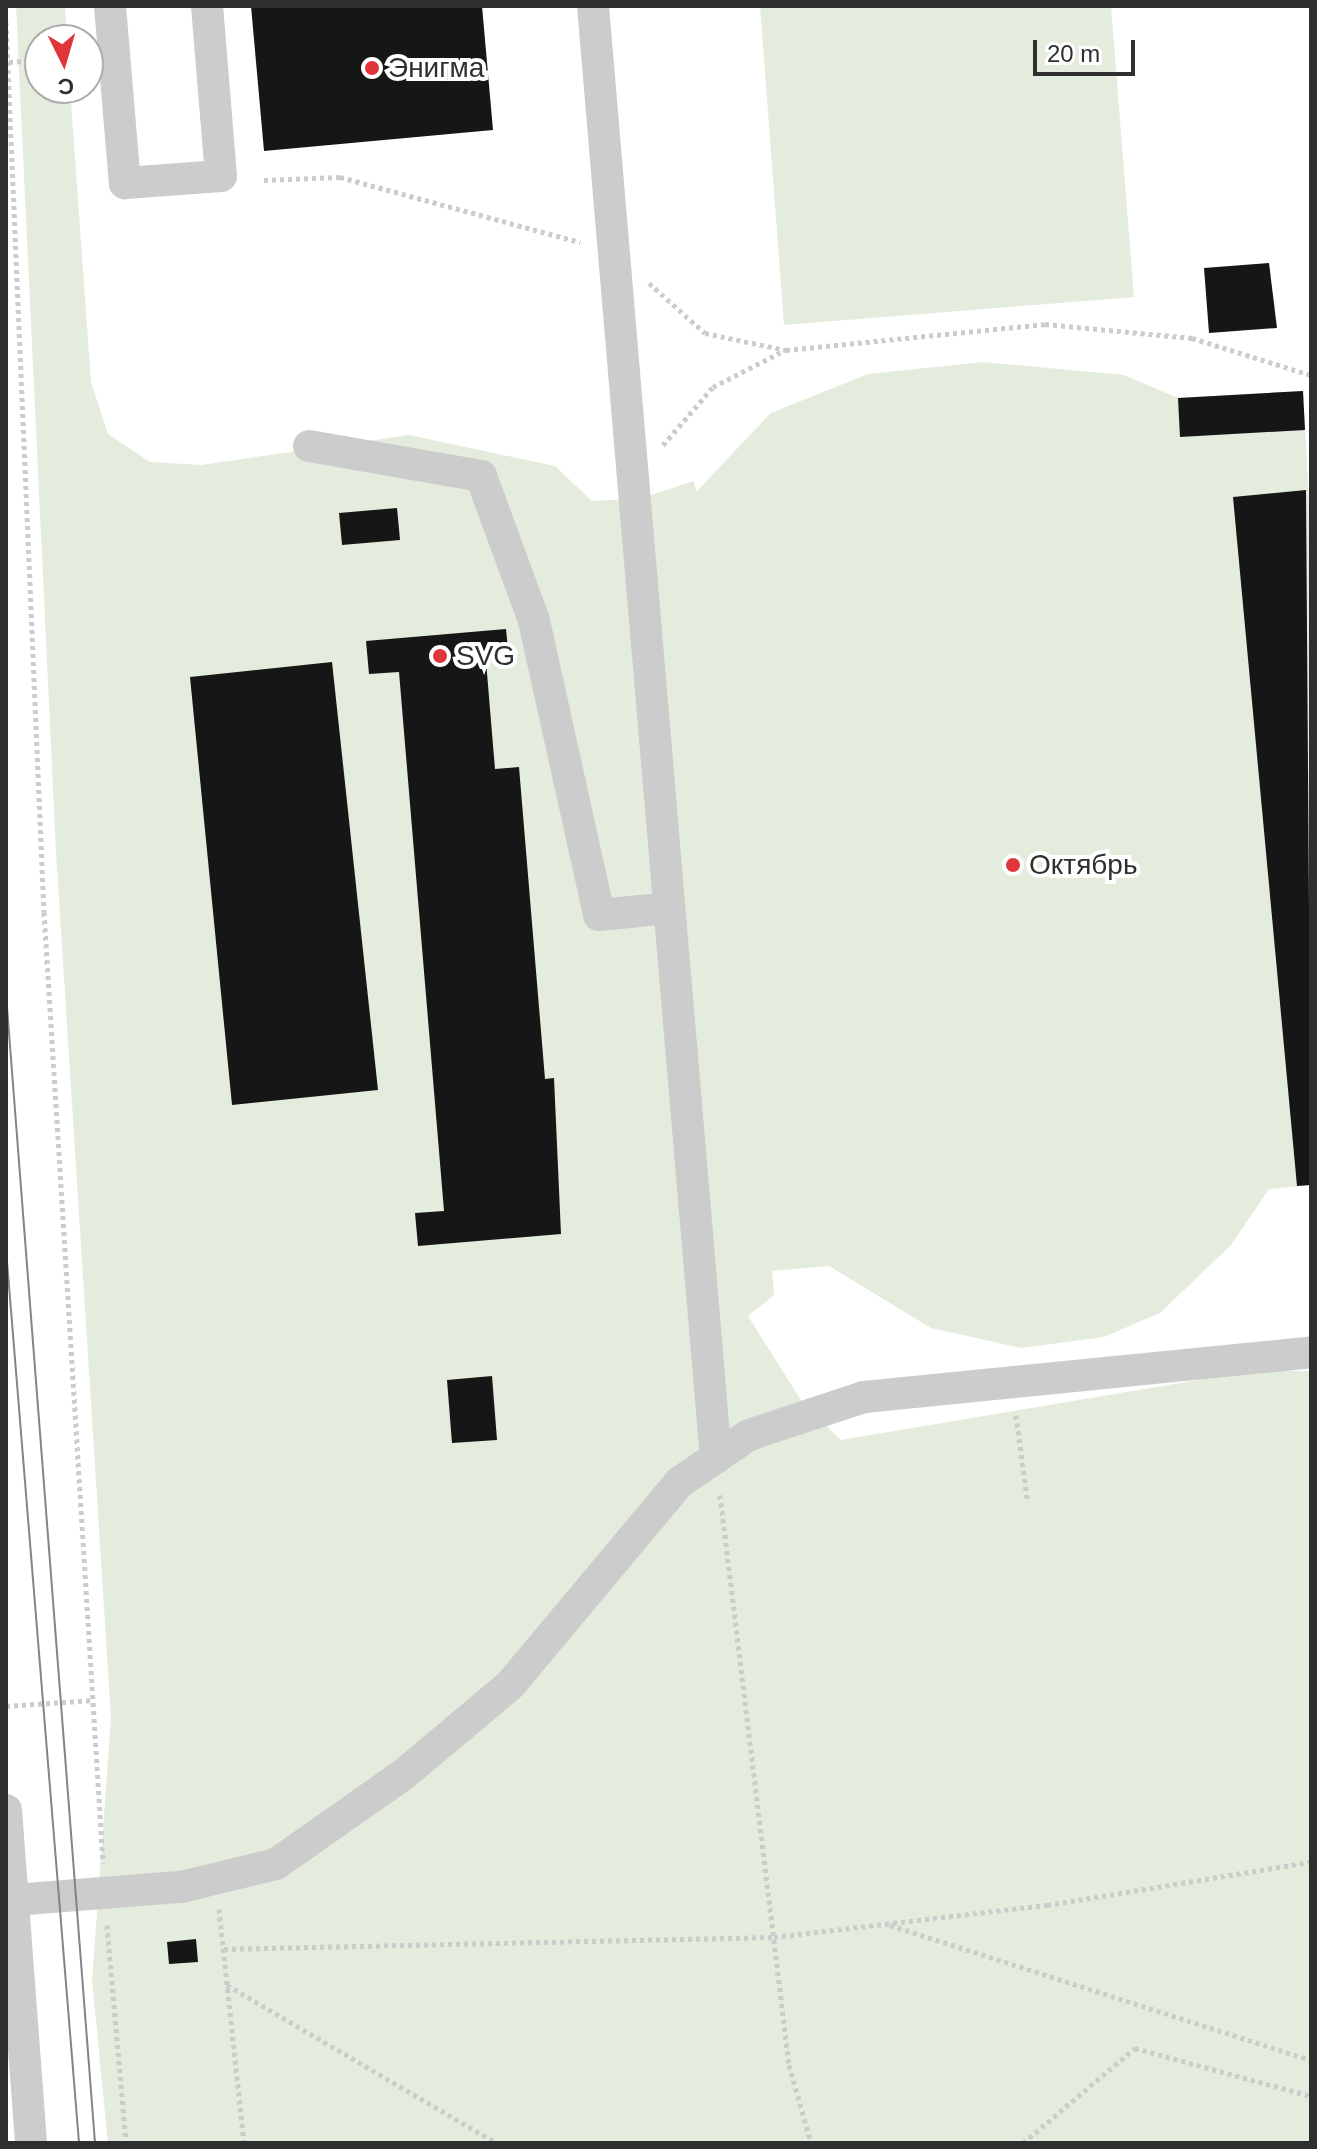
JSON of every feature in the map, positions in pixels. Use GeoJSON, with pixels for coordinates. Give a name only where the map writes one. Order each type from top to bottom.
{"type":"FeatureCollection","features":[{"type":"Feature","properties":{"kind":"street"},"geometry":{"type":"LineString","coordinates":[[110,6],[125,183],[221,176],[207,6]]}},
{"type":"Feature","properties":{"kind":"street"},"geometry":{"type":"LineString","coordinates":[[593,6],[716,1458]]}},
{"type":"Feature","properties":{"kind":"street"},"geometry":{"type":"LineString","coordinates":[[309,446],[481,476],[534,621],[599,915],[669,908]]}},
{"type":"Feature","properties":{"kind":"street"},"geometry":{"type":"LineString","coordinates":[[14,1900],[216,1879],[276,1864],[499,1695],[680,1482],[749,1435],[864,1397],[1311,1352]]}},
{"type":"Feature","properties":{"kind":"street"},"geometry":{"type":"LineString","coordinates":[[6,1810],[14,1900],[14,1998],[31,2143]]}},
{"type":"Feature","properties":{"kind":"path"},"geometry":{"type":"LineString","coordinates":[[6,22],[44,912],[104,1892],[126,2143]]}},
{"type":"Feature","properties":{"kind":"path"},"geometry":{"type":"LineString","coordinates":[[9,62],[24,61]]}},
{"type":"Feature","properties":{"kind":"path"},"geometry":{"type":"LineString","coordinates":[[264,180],[340,177],[612,251],[705,333],[786,350],[1045,324],[1192,338],[1311,375]]}},
{"type":"Feature","properties":{"kind":"path"},"geometry":{"type":"LineString","coordinates":[[632,481],[713,387],[786,350]]}},
{"type":"Feature","properties":{"kind":"path"},"geometry":{"type":"LineString","coordinates":[[1012,1382],[1027,1499]]}},
{"type":"Feature","properties":{"kind":"path"},"geometry":{"type":"LineString","coordinates":[[716,1458],[789,2065],[811,2143]]}},
{"type":"Feature","properties":{"kind":"path"},"geometry":{"type":"LineString","coordinates":[[6,1706],[94,1700]]}},
{"type":"Feature","properties":{"kind":"path"},"geometry":{"type":"LineString","coordinates":[[224,1949],[774,1937],[885,1924],[1311,1862]]}},
{"type":"Feature","properties":{"kind":"path"},"geometry":{"type":"LineString","coordinates":[[216,1879],[244,2143]]}},
{"type":"Feature","properties":{"kind":"path"},"geometry":{"type":"LineString","coordinates":[[885,1924],[1311,2060]]}},
{"type":"Feature","properties":{"kind":"path"},"geometry":{"type":"LineString","coordinates":[[227,1985],[496,2143]]}},
{"type":"Feature","properties":{"kind":"path"},"geometry":{"type":"LineString","coordinates":[[1023,2143],[1135,2048],[1311,2096]]}},
{"type":"Feature","properties":{"kind":"green space"},"geometry":{"type":"Polygon","coordinates":[[[16,6],[65,6],[66,24],[24,24],[24,104],[71,104],[91,382],[108,434],[150,462],[201,465],[409,435],[555,466],[592,501],[642,498],[694,481],[696,492],[771,413],[868,374],[983,362],[1124,375],[1178,398],[1303,391],[1311,541],[1311,1185],[1269,1189],[1231,1245],[1160,1313],[1104,1337],[1021,1348],[931,1328],[829,1266],[772,1271],[774,1295],[748,1316],[804,1405],[841,1440],[1252,1371],[1311,1371],[1311,2143],[108,2143],[92,1981],[111,1718],[56,852],[16,6]]]}},
{"type":"Feature","properties":{"kind":"green space"},"geometry":{"type":"Polygon","coordinates":[[[760,6],[1111,6],[1134,297],[784,325],[760,6]]]}},
{"type":"Feature","properties":{"kind":"building","name":"Энигма"},"geometry":{"type":"Polygon","coordinates":[[[251,6],[482,6],[493,130],[264,151],[251,6]]]}},
{"type":"Feature","properties":{"kind":"building"},"geometry":{"type":"Polygon","coordinates":[[[1269,263],[1277,328],[1209,333],[1204,268],[1269,263]]]}},
{"type":"Feature","properties":{"kind":"building"},"geometry":{"type":"Polygon","coordinates":[[[1303,391],[1305,430],[1180,437],[1178,398],[1303,391]]]}},
{"type":"Feature","properties":{"kind":"building"},"geometry":{"type":"Polygon","coordinates":[[[1306,490],[1311,1185],[1297,1186],[1233,497],[1306,490]]]}},
{"type":"Feature","properties":{"kind":"building"},"geometry":{"type":"Polygon","coordinates":[[[397,508],[400,540],[342,545],[339,513],[397,508]]]}},
{"type":"Feature","properties":{"kind":"building"},"geometry":{"type":"Polygon","coordinates":[[[506,629],[509,659],[486,661],[495,769],[519,767],[545,1079],[554,1078],[561,1234],[418,1246],[415,1213],[444,1211],[399,672],[369,674],[366,641],[506,629]]]}},
{"type":"Feature","properties":{"kind":"building"},"geometry":{"type":"Polygon","coordinates":[[[332,662],[378,1090],[232,1105],[190,677],[332,662]]]}},
{"type":"Feature","properties":{"kind":"building"},"geometry":{"type":"Polygon","coordinates":[[[492,1376],[497,1440],[452,1443],[447,1380],[492,1376]]]}},
{"type":"Feature","properties":{"kind":"building"},"geometry":{"type":"Polygon","coordinates":[[[196,1939],[198,1962],[169,1964],[167,1942],[196,1939]]]}},
{"type":"Feature","properties":{"kind":"tram line"},"geometry":{"type":"LineString","coordinates":[[6,994],[95,2143]]}},
{"type":"Feature","properties":{"kind":"tram line"},"geometry":{"type":"LineString","coordinates":[[6,1249],[79,2143]]}},
{"type":"Feature","properties":{"kind":"place","name":"Энигма"},"geometry":{"type":"Point","coordinates":[372,68]}},
{"type":"Feature","properties":{"kind":"place","name":"SVG"},"geometry":{"type":"Point","coordinates":[440,656]}},
{"type":"Feature","properties":{"kind":"place","name":"Октябрь"},"geometry":{"type":"Point","coordinates":[1013,865]}}]}
